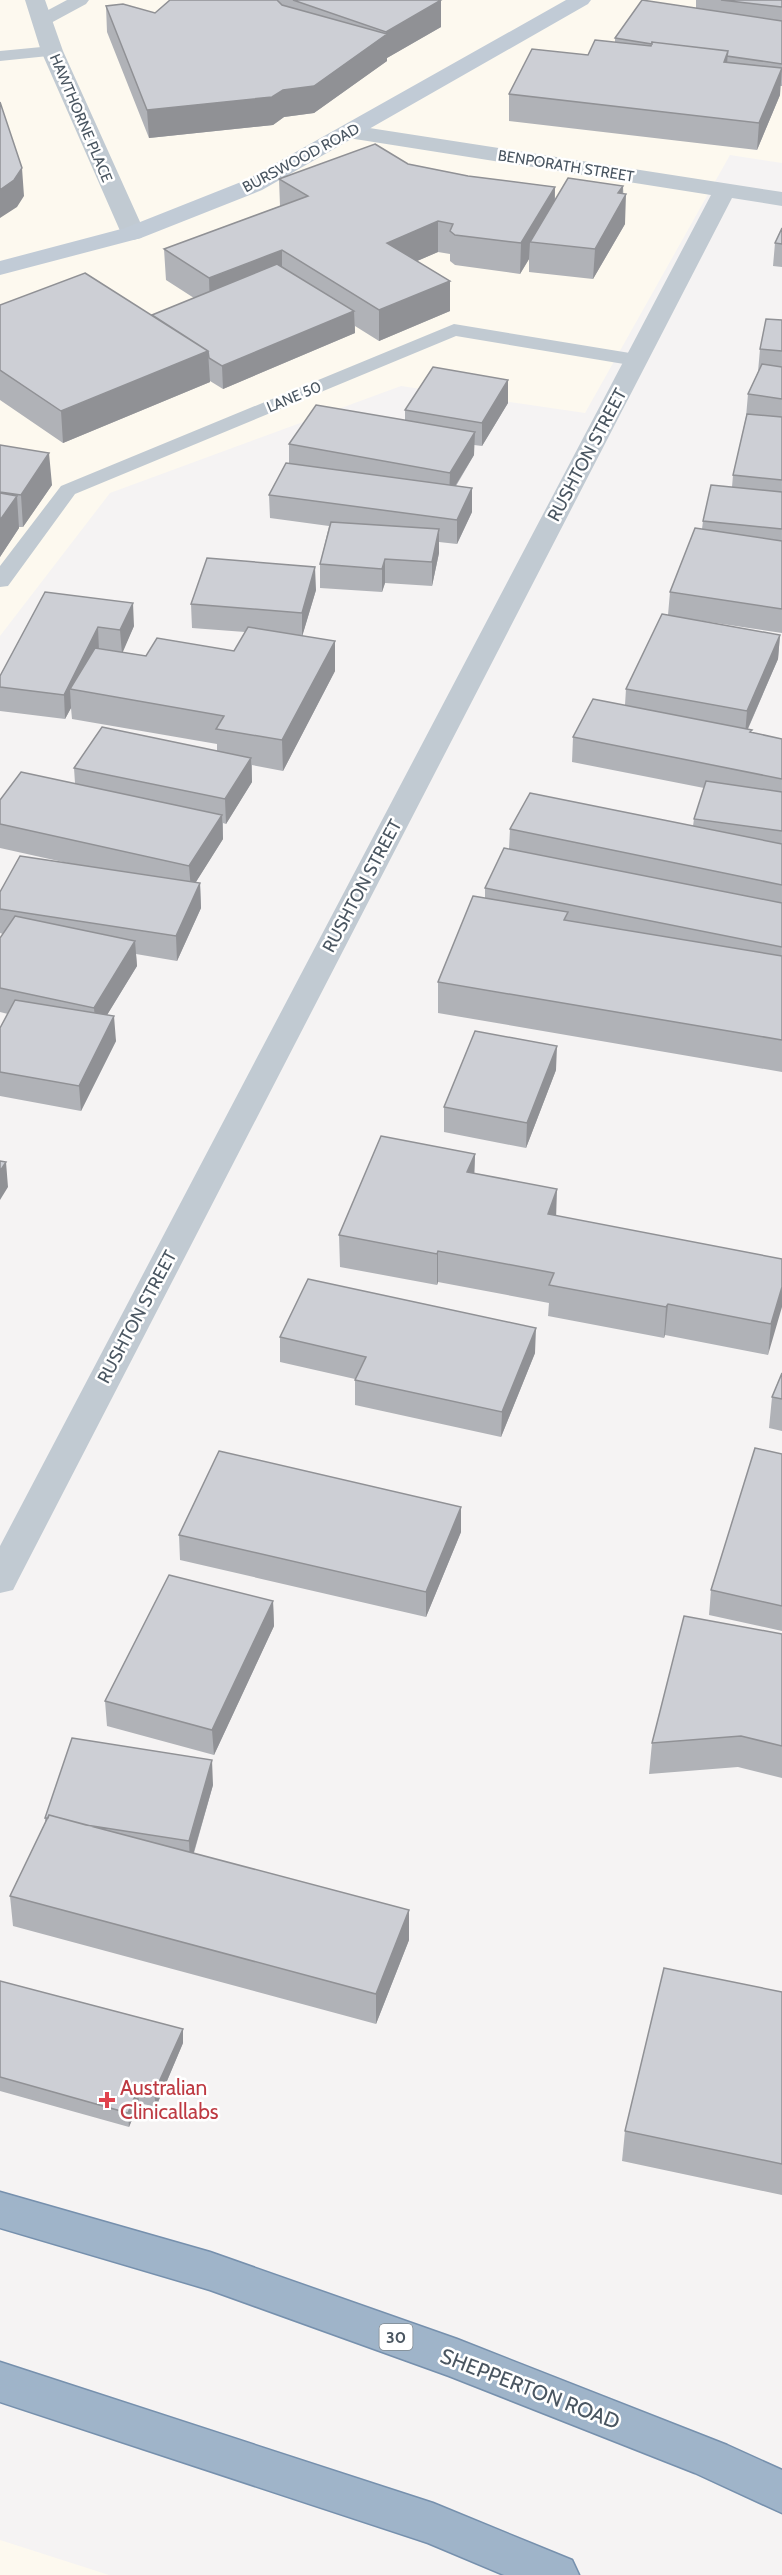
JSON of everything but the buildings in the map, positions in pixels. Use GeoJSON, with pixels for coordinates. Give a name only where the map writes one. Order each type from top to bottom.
{"type":"FeatureCollection","features":[{"type":"Feature","properties":{"kind":"highway","name":"SHEPPERTON ROAD"},"geometry":{"type":"LineString","coordinates":[[0,2210],[210,2271],[446,2355],[711,2459],[782,2492]]}},
{"type":"Feature","properties":{"kind":"highway"},"geometry":{"type":"LineString","coordinates":[[0,2382],[433,2524],[556,2575]]}},
{"type":"Feature","properties":{"kind":"main road","name":"BURSWOOD ROAD"},"geometry":{"type":"LineString","coordinates":[[0,268],[132,234],[255,185],[581,0]]}},
{"type":"Feature","properties":{"kind":"street","name":"HAWTHORNE PLACE"},"geometry":{"type":"LineString","coordinates":[[39,10],[52,51],[132,234]]}},
{"type":"Feature","properties":{"kind":"street","name":"BENPORATH STREET"},"geometry":{"type":"LineString","coordinates":[[350,132],[782,199]]}},
{"type":"Feature","properties":{"kind":"street","name":"RUSHTON STREET"},"geometry":{"type":"LineString","coordinates":[[0,1580],[724,191]]}},
{"type":"Feature","properties":{"kind":"lane"},"geometry":{"type":"LineString","coordinates":[[39,10],[80,0]]}},
{"type":"Feature","properties":{"kind":"lane"},"geometry":{"type":"LineString","coordinates":[[0,56],[52,51]]}},
{"type":"Feature","properties":{"kind":"lane","name":"LANE 50"},"geometry":{"type":"LineString","coordinates":[[0,581],[68,490],[454,330],[636,360]]}},
{"type":"Feature","properties":{"kind":"shaded area"},"geometry":{"type":"Polygon","coordinates":[[[0,0],[782,0],[782,163],[730,155],[585,413],[401,386],[110,493],[0,636],[0,0]]]}},
{"type":"Feature","properties":{"kind":"shaded area"},"geometry":{"type":"Polygon","coordinates":[[[0,2540],[109,2575],[0,2575],[0,2540]]]}},
{"type":"Feature","properties":{"kind":"place","name":"Australian Clinicallabs"},"geometry":{"type":"Point","coordinates":[107,2100]}}]}
